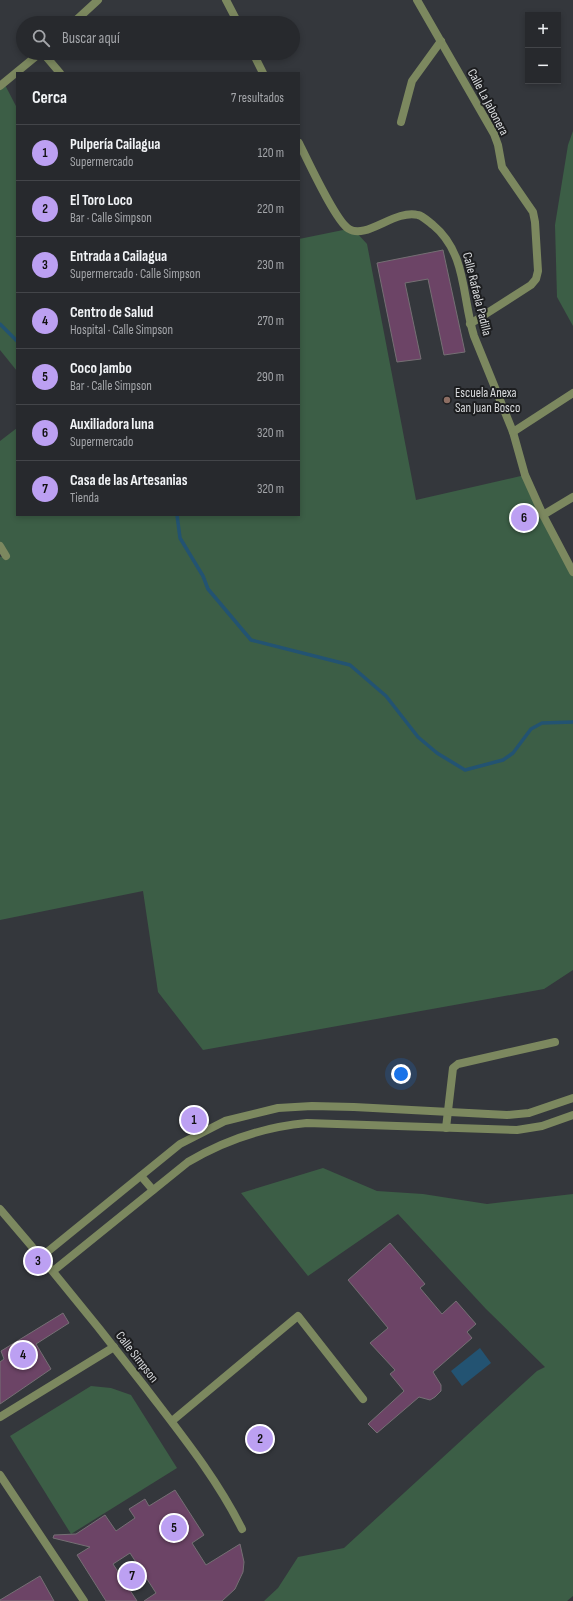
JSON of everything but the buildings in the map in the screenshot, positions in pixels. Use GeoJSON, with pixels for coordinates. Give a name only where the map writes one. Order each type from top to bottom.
{"type":"FeatureCollection","features":[{"type":"Feature","properties":{"kind":"street"},"geometry":{"type":"LineString","coordinates":[[81,16],[98,0]]}},
{"type":"Feature","properties":{"kind":"street"},"geometry":{"type":"LineString","coordinates":[[226,0],[234,16]]}},
{"type":"Feature","properties":{"kind":"street","name":"Calle La Jabonera"},"geometry":{"type":"LineString","coordinates":[[417,0],[494,134],[498,145],[502,167],[532,212],[535,222],[538,271],[536,280],[531,285],[470,324]]}},
{"type":"Feature","properties":{"kind":"street"},"geometry":{"type":"LineString","coordinates":[[401,122],[412,81],[441,41]]}},
{"type":"Feature","properties":{"kind":"street"},"geometry":{"type":"LineString","coordinates":[[1,82],[31,60]]}},
{"type":"Feature","properties":{"kind":"street"},"geometry":{"type":"LineString","coordinates":[[49,60],[59,72]]}},
{"type":"Feature","properties":{"kind":"street"},"geometry":{"type":"LineString","coordinates":[[256,60],[262,72]]}},
{"type":"Feature","properties":{"kind":"street","name":"Calle Rafaela Padilla"},"geometry":{"type":"LineString","coordinates":[[300,145],[323,190],[348,229],[356,232],[364,231],[402,214],[419,215],[442,233],[452,247],[458,260],[470,324],[513,432],[525,475],[543,516],[573,572]]}},
{"type":"Feature","properties":{"kind":"street"},"geometry":{"type":"LineString","coordinates":[[513,432],[573,392]]}},
{"type":"Feature","properties":{"kind":"street"},"geometry":{"type":"LineString","coordinates":[[543,516],[573,498]]}},
{"type":"Feature","properties":{"kind":"street"},"geometry":{"type":"LineString","coordinates":[[0,546],[6,556]]}},
{"type":"Feature","properties":{"kind":"street"},"geometry":{"type":"LineString","coordinates":[[446,1128],[446,1113],[453,1068],[458,1064],[555,1042]]}},
{"type":"Feature","properties":{"kind":"street"},"geometry":{"type":"LineString","coordinates":[[41,1257],[180,1144],[225,1121],[278,1108],[312,1106],[507,1115],[529,1113],[573,1098]]}},
{"type":"Feature","properties":{"kind":"street"},"geometry":{"type":"LineString","coordinates":[[53,1271],[188,1162],[211,1148],[249,1134],[281,1126],[330,1123],[517,1130],[542,1126],[573,1115]]}},
{"type":"Feature","properties":{"kind":"street"},"geometry":{"type":"LineString","coordinates":[[141,1176],[153,1190]]}},
{"type":"Feature","properties":{"kind":"street","name":"Calle Simpson"},"geometry":{"type":"LineString","coordinates":[[0,1209],[53,1271],[172,1420],[213,1477],[242,1529]]}},
{"type":"Feature","properties":{"kind":"street"},"geometry":{"type":"LineString","coordinates":[[172,1420],[298,1316],[363,1399]]}},
{"type":"Feature","properties":{"kind":"street"},"geometry":{"type":"LineString","coordinates":[[0,1417],[114,1348]]}},
{"type":"Feature","properties":{"kind":"street"},"geometry":{"type":"LineString","coordinates":[[0,1475],[84,1601]]}},
{"type":"Feature","properties":{"kind":"green space"},"geometry":{"type":"Polygon","coordinates":[[[4,83],[16,106],[16,370],[0,350],[0,88],[4,83]]]}},
{"type":"Feature","properties":{"kind":"green space"},"geometry":{"type":"Polygon","coordinates":[[[573,131],[573,326],[557,297],[555,225],[568,145],[573,131]]]}},
{"type":"Feature","properties":{"kind":"green space"},"geometry":{"type":"Polygon","coordinates":[[[348,229],[356,232],[367,244],[416,500],[525,475],[573,572],[573,970],[544,989],[203,1050],[158,992],[143,891],[0,920],[0,557],[6,556],[0,545],[0,441],[16,429],[16,516],[300,516],[300,239],[348,229]]]}},
{"type":"Feature","properties":{"kind":"green space"},"geometry":{"type":"Polygon","coordinates":[[[323,1168],[377,1191],[423,1194],[487,1204],[573,1194],[573,1596],[567,1601],[264,1601],[278,1588],[298,1557],[344,1548],[537,1371],[545,1367],[486,1309],[398,1214],[308,1276],[241,1193],[323,1168]]]}},
{"type":"Feature","properties":{"kind":"green space"},"geometry":{"type":"Polygon","coordinates":[[[91,1386],[111,1388],[131,1395],[177,1468],[71,1534],[10,1436],[91,1386]]]}},
{"type":"Feature","properties":{"kind":"water"},"geometry":{"type":"Polygon","coordinates":[[[480,1348],[491,1363],[462,1386],[451,1371],[480,1348]]]}},
{"type":"Feature","properties":{"kind":"waterway"},"geometry":{"type":"LineString","coordinates":[[0,324],[16,340]]}},
{"type":"Feature","properties":{"kind":"waterway"},"geometry":{"type":"LineString","coordinates":[[177,516],[180,538],[203,576],[208,589],[251,640],[350,665],[386,696],[418,737],[437,753],[465,770],[503,760],[513,753],[531,729],[542,723],[573,722]]}},
{"type":"Feature","properties":{"kind":"place","name":"Escuela Anexa San Juan Bosco"},"geometry":{"type":"Point","coordinates":[447,400]}},
{"type":"Feature","properties":{"kind":"place","name":"Auxiliadora luna"},"geometry":{"type":"Point","coordinates":[524,518]}},
{"type":"Feature","properties":{"kind":"place","name":"Pulpería Cailagua"},"geometry":{"type":"Point","coordinates":[194,1120]}},
{"type":"Feature","properties":{"kind":"place","name":"Entrada a Cailagua"},"geometry":{"type":"Point","coordinates":[38,1261]}},
{"type":"Feature","properties":{"kind":"place","name":"Centro de Salud"},"geometry":{"type":"Point","coordinates":[23,1355]}},
{"type":"Feature","properties":{"kind":"place","name":"El Toro Loco"},"geometry":{"type":"Point","coordinates":[260,1439]}},
{"type":"Feature","properties":{"kind":"place","name":"Coco Jambo"},"geometry":{"type":"Point","coordinates":[174,1528]}},
{"type":"Feature","properties":{"kind":"place","name":"Casa de las Artesanias"},"geometry":{"type":"Point","coordinates":[132,1576]}}]}
